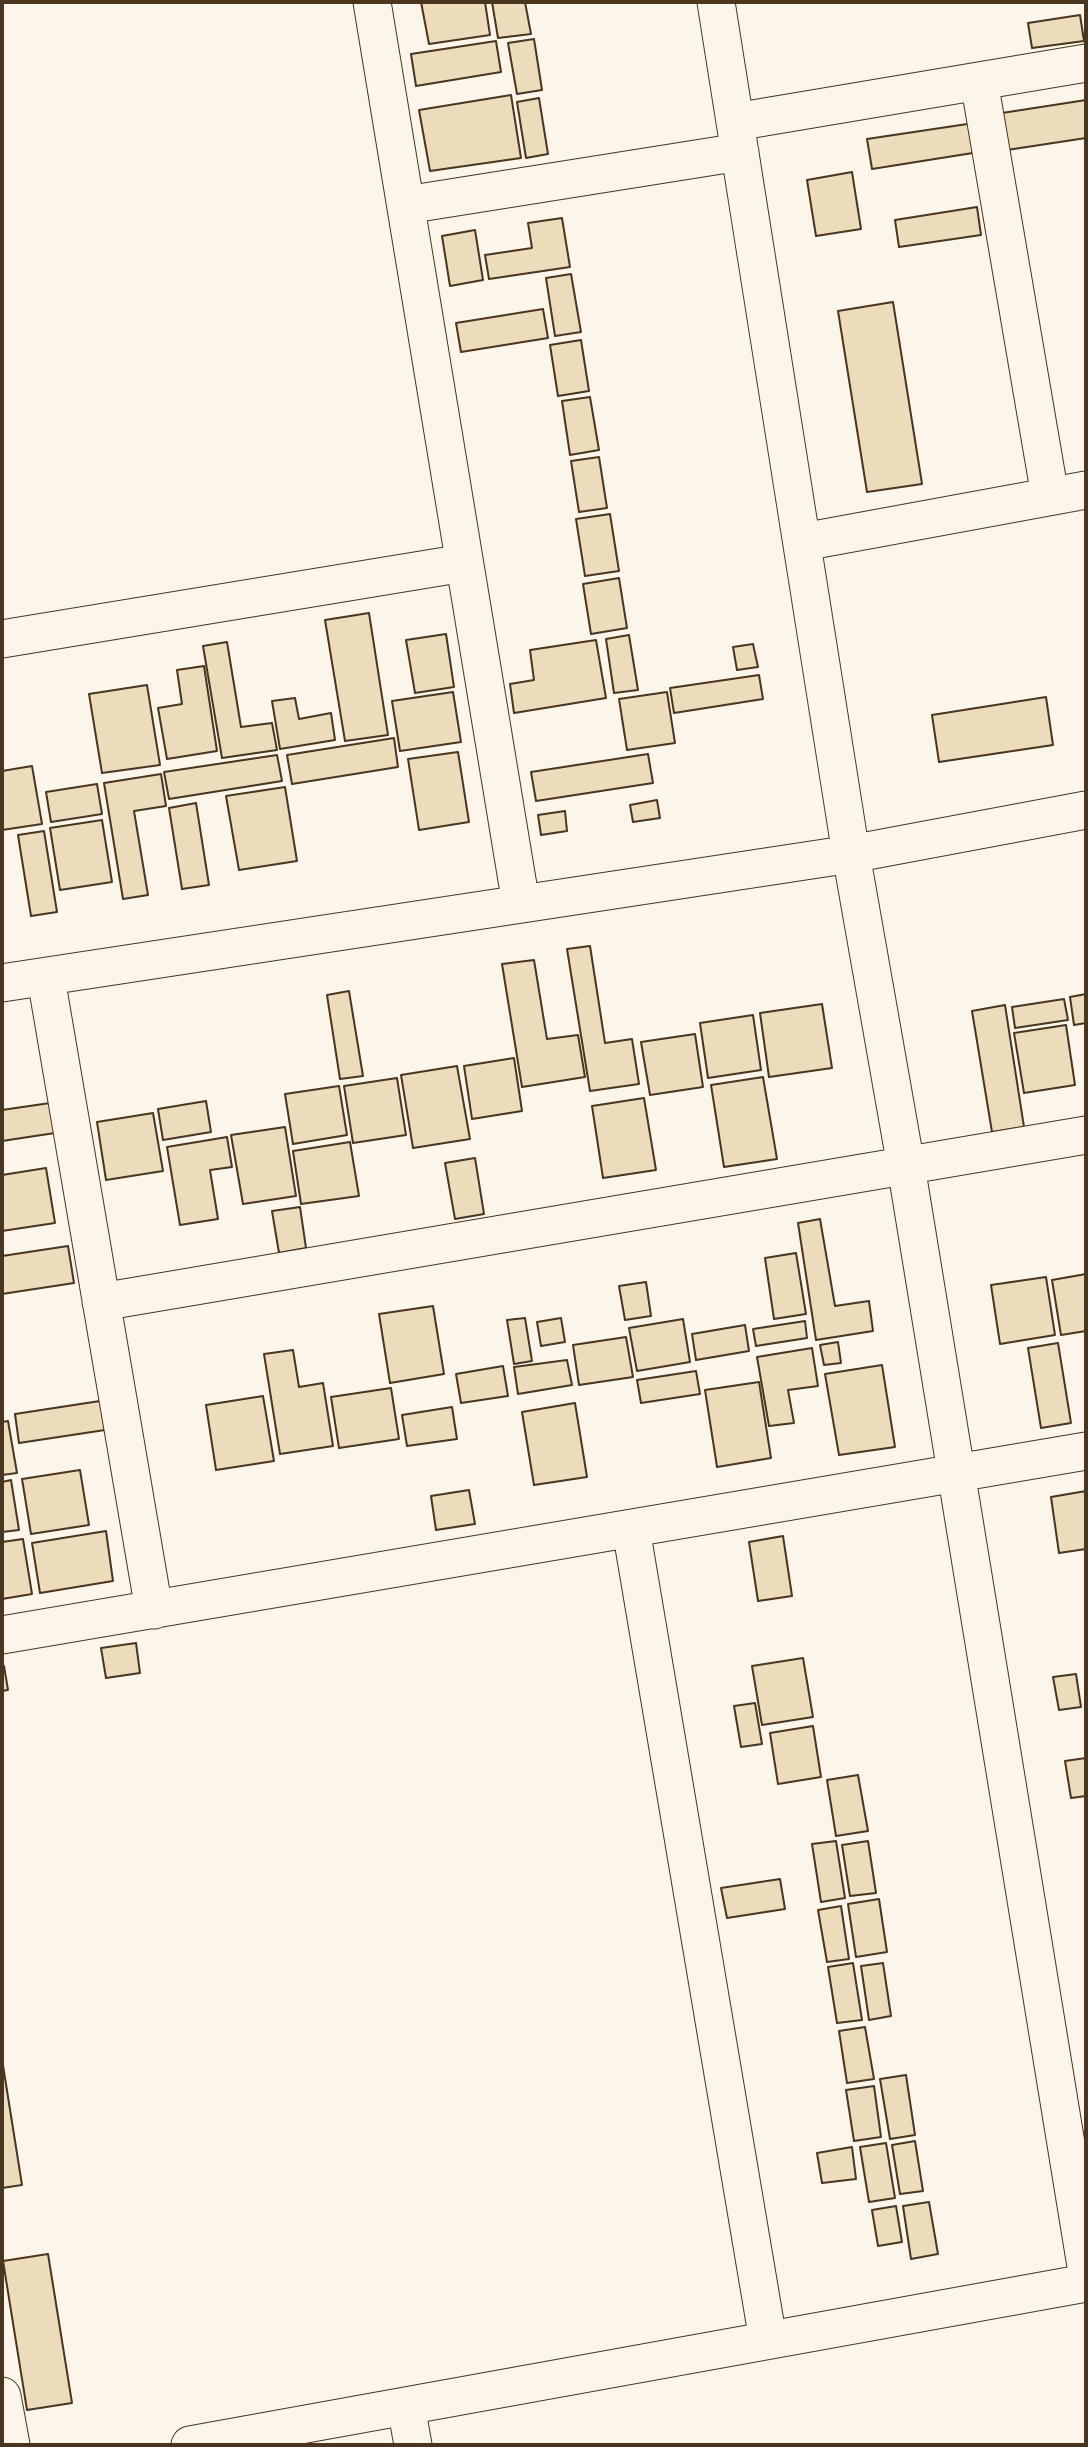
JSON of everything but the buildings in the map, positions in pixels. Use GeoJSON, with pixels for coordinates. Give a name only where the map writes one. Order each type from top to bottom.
{"type":"FeatureCollection","features":[{"type":"Feature","properties":{"kind":"street"},"geometry":{"type":"LineString","coordinates":[[372,2],[521,905]]}},
{"type":"Feature","properties":{"kind":"street"},"geometry":{"type":"LineString","coordinates":[[716,2],[851,854],[906,1166],[1086,2266]]}},
{"type":"Feature","properties":{"kind":"street"},"geometry":{"type":"LineString","coordinates":[[406,205],[737,137],[979,81],[1086,63]]}},
{"type":"Feature","properties":{"kind":"street"},"geometry":{"type":"LineString","coordinates":[[979,81],[1050,496]]}},
{"type":"Feature","properties":{"kind":"street"},"geometry":{"type":"LineString","coordinates":[[803,542],[1086,490]]}},
{"type":"Feature","properties":{"kind":"street"},"geometry":{"type":"LineString","coordinates":[[2,639],[464,563]]}},
{"type":"Feature","properties":{"kind":"street"},"geometry":{"type":"LineString","coordinates":[[2,983],[851,854],[1086,810]]}},
{"type":"Feature","properties":{"kind":"street"},"geometry":{"type":"LineString","coordinates":[[46,978],[154,1610]]}},
{"type":"Feature","properties":{"kind":"street"},"geometry":{"type":"LineString","coordinates":[[101,1302],[1086,1135]]}},
{"type":"Feature","properties":{"kind":"street"},"geometry":{"type":"LineString","coordinates":[[2,1636],[1086,1451]]}},
{"type":"Feature","properties":{"kind":"street"},"geometry":{"type":"LineString","coordinates":[[631,1529],[768,2340]]}},
{"type":"Feature","properties":{"kind":"street"},"geometry":{"type":"LineString","coordinates":[[190,2445],[1086,2283]]}},
{"type":"Feature","properties":{"kind":"street"},"geometry":{"type":"LineString","coordinates":[[2,2396],[12,2445]]}},
{"type":"Feature","properties":{"kind":"street"},"geometry":{"type":"LineString","coordinates":[[406,2406],[413,2445]]}}]}
